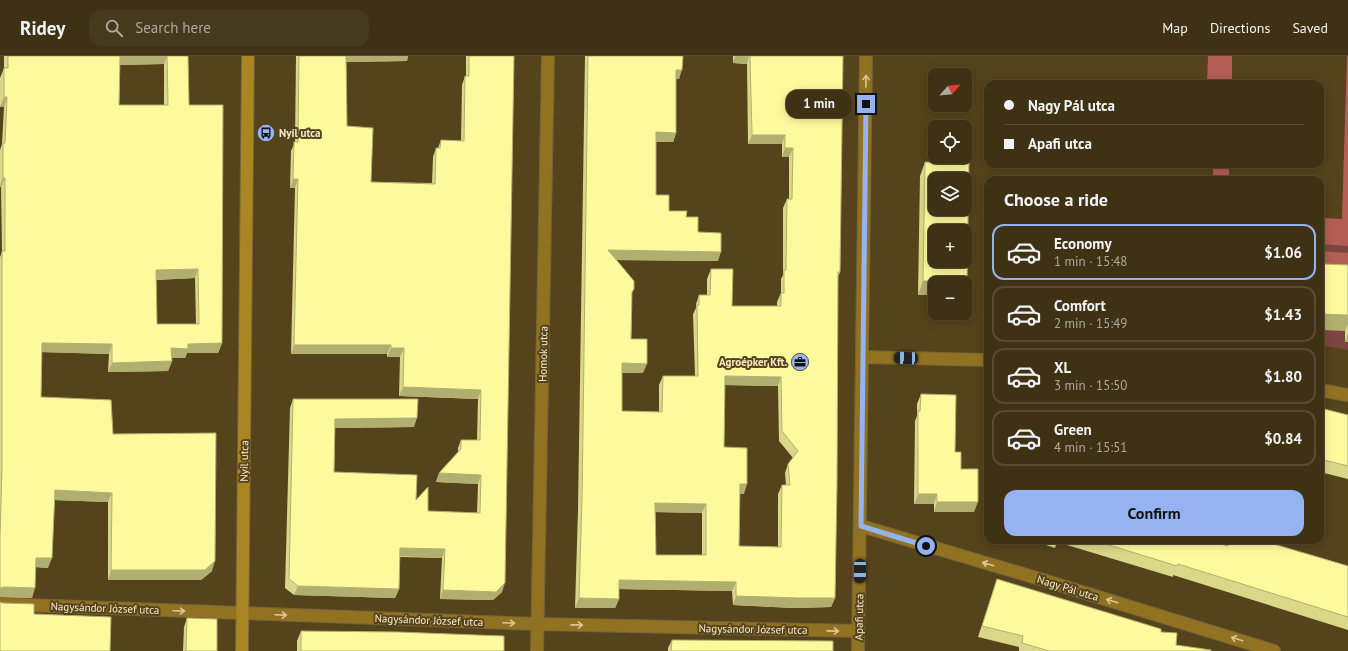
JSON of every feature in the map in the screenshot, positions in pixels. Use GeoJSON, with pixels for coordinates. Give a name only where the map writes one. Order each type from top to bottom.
{"type":"FeatureCollection","features":[{"type":"Feature","properties":{"kind":"main road","name":"Nyíl utca"},"geometry":{"type":"LineString","coordinates":[[242,651],[248,56]]}},
{"type":"Feature","properties":{"kind":"street","name":"Homok utca"},"geometry":{"type":"LineString","coordinates":[[537,651],[548,56]]}},
{"type":"Feature","properties":{"kind":"street","name":"Apafi utca"},"geometry":{"type":"LineString","coordinates":[[858,651],[861,526],[866,56]]}},
{"type":"Feature","properties":{"kind":"street"},"geometry":{"type":"LineString","coordinates":[[862,357],[984,360]]}},
{"type":"Feature","properties":{"kind":"street"},"geometry":{"type":"LineString","coordinates":[[1324,391],[1348,395]]}},
{"type":"Feature","properties":{"kind":"street","name":"Nagy Pál utca"},"geometry":{"type":"LineString","coordinates":[[861,526],[1274,651]]}},
{"type":"Feature","properties":{"kind":"street","name":"Nagysándor József utca"},"geometry":{"type":"LineString","coordinates":[[0,604],[538,624],[858,631]]}},
{"type":"Feature","properties":{"kind":"shaded area"},"geometry":{"type":"Polygon","coordinates":[[[1208,56],[1232,56],[1232,80],[1207,80],[1208,56]]]}},
{"type":"Feature","properties":{"kind":"shaded area"},"geometry":{"type":"Polygon","coordinates":[[[1348,56],[1348,350],[1324,346],[1324,218],[1342,219],[1348,56]]]}},
{"type":"Feature","properties":{"kind":"shaded area"},"geometry":{"type":"Polygon","coordinates":[[[1348,56],[1348,246],[1324,244],[1324,218],[1342,219],[1348,56]]]}},
{"type":"Feature","properties":{"kind":"shaded area"},"geometry":{"type":"Polygon","coordinates":[[[1213,168],[1229,168],[1229,176],[1213,176],[1213,168]]]}},
{"type":"Feature","properties":{"kind":"shaded area"},"geometry":{"type":"Polygon","coordinates":[[[1324,251],[1348,253],[1348,292],[1324,282],[1324,251]]]}},
{"type":"Feature","properties":{"kind":"building"},"geometry":{"type":"Polygon","coordinates":[[[8,56],[120,56],[119,105],[168,105],[167,56],[188,56],[189,105],[223,105],[222,343],[188,344],[188,349],[171,348],[172,361],[112,363],[112,344],[42,343],[41,397],[111,400],[113,434],[216,433],[215,561],[205,570],[111,570],[112,493],[55,490],[52,558],[36,558],[35,588],[0,588],[2,466],[2,251],[5,251],[5,178],[3,178],[3,143],[5,143],[7,97],[4,97],[4,68],[8,68],[8,56]],[[198,269],[156,270],[157,324],[199,324],[198,269]]]}},
{"type":"Feature","properties":{"kind":"building"},"geometry":{"type":"Polygon","coordinates":[[[299,56],[346,56],[347,126],[373,128],[371,182],[435,184],[436,148],[440,148],[441,140],[464,141],[465,76],[469,76],[469,56],[514,56],[505,583],[496,592],[443,590],[445,549],[400,548],[399,589],[298,586],[289,579],[293,399],[418,399],[417,418],[335,419],[334,472],[417,475],[416,500],[428,487],[428,511],[480,513],[481,475],[439,473],[461,449],[461,440],[480,440],[481,390],[403,387],[404,348],[391,348],[391,345],[294,345],[298,179],[293,179],[294,142],[298,142],[299,56]]]}},
{"type":"Feature","properties":{"kind":"building"},"geometry":{"type":"Polygon","coordinates":[[[588,56],[683,56],[682,70],[676,70],[676,133],[656,132],[656,195],[669,195],[669,211],[687,211],[686,217],[698,217],[698,232],[721,233],[721,252],[608,250],[634,281],[634,289],[632,292],[631,339],[647,339],[647,364],[622,363],[622,411],[662,412],[663,376],[698,376],[697,305],[699,305],[699,295],[710,295],[711,269],[733,269],[732,306],[781,306],[781,293],[784,293],[784,270],[786,270],[787,199],[792,199],[793,148],[785,148],[785,135],[752,135],[750,56],[843,56],[840,272],[838,272],[835,598],[736,596],[736,582],[619,580],[619,599],[579,598],[582,500],[588,56]],[[725,376],[724,447],[747,448],[747,484],[740,484],[739,546],[781,547],[782,485],[790,485],[788,464],[798,451],[782,431],[781,377],[725,376]],[[655,503],[656,555],[706,555],[706,504],[655,503]]]}},
{"type":"Feature","properties":{"kind":"building"},"geometry":{"type":"Polygon","coordinates":[[[925,162],[928,162],[928,164],[969,164],[969,172],[928,172],[928,216],[968,216],[968,224],[928,224],[928,268],[967,268],[967,276],[928,276],[928,281],[923,281],[925,162]]]}},
{"type":"Feature","properties":{"kind":"building"},"geometry":{"type":"Polygon","coordinates":[[[1324,264],[1348,265],[1348,315],[1324,314],[1324,264]]]}},
{"type":"Feature","properties":{"kind":"building"},"geometry":{"type":"Polygon","coordinates":[[[921,394],[956,395],[955,452],[961,452],[961,469],[978,469],[978,502],[937,502],[937,494],[918,494],[918,411],[920,411],[921,394]]]}},
{"type":"Feature","properties":{"kind":"building"},"geometry":{"type":"Polygon","coordinates":[[[1324,409],[1348,415],[1348,466],[1324,460],[1324,409]]]}},
{"type":"Feature","properties":{"kind":"building"},"geometry":{"type":"Polygon","coordinates":[[[1106,544],[1221,544],[1228,546],[1229,544],[1274,544],[1348,566],[1348,617],[1178,564],[1177,566],[1106,544]]]}},
{"type":"Feature","properties":{"kind":"building"},"geometry":{"type":"Polygon","coordinates":[[[997,579],[1161,629],[1161,632],[1177,633],[1176,645],[1211,651],[1049,651],[1022,643],[1023,636],[982,626],[997,579]]]}},
{"type":"Feature","properties":{"kind":"building"},"geometry":{"type":"Polygon","coordinates":[[[0,602],[34,604],[34,614],[111,617],[110,651],[0,651],[0,602]]]}},
{"type":"Feature","properties":{"kind":"building"},"geometry":{"type":"Polygon","coordinates":[[[187,618],[217,619],[217,651],[186,651],[187,618]]]}},
{"type":"Feature","properties":{"kind":"building"},"geometry":{"type":"Polygon","coordinates":[[[301,631],[398,632],[504,636],[504,651],[301,651],[301,631]]]}},
{"type":"Feature","properties":{"kind":"building"},"geometry":{"type":"Polygon","coordinates":[[[672,640],[833,641],[833,651],[671,651],[672,640]]]}},
{"type":"Feature","properties":{"kind":"place","name":"Nyíl utca"},"geometry":{"type":"Point","coordinates":[266,133]}},
{"type":"Feature","properties":{"kind":"place","name":"Agroépker Kft."},"geometry":{"type":"Point","coordinates":[800,362]}},
{"type":"Feature","properties":{"kind":"route"},"geometry":{"type":"LineString","coordinates":[[866,104],[861,526],[926,546]]}}]}
